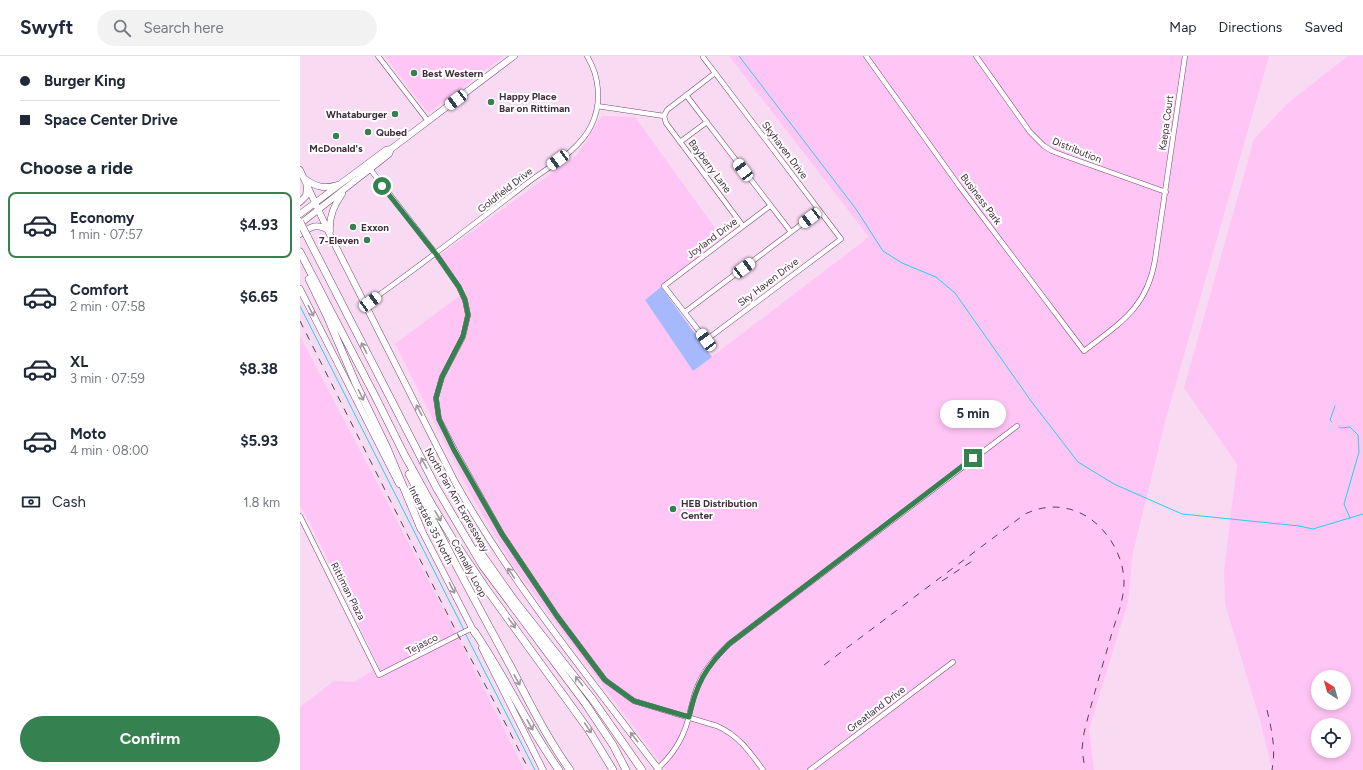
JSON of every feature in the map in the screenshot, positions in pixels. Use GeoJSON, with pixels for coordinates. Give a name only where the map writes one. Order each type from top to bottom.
{"type":"FeatureCollection","features":[{"type":"Feature","properties":{"kind":"highway","name":"North Pan Am Expressway"},"geometry":{"type":"LineString","coordinates":[[300,223],[304,235],[449,510],[482,564],[593,714],[626,770]]}},
{"type":"Feature","properties":{"kind":"highway"},"geometry":{"type":"LineString","coordinates":[[300,252],[421,485],[451,537],[485,587],[588,728],[613,770]]}},
{"type":"Feature","properties":{"kind":"highway"},"geometry":{"type":"LineString","coordinates":[[300,257],[305,272],[327,316],[356,384],[387,448],[421,529]]}},
{"type":"Feature","properties":{"kind":"highway","name":"Connally Loop"},"geometry":{"type":"LineString","coordinates":[[361,370],[390,436],[450,555],[538,718],[570,770]]}},
{"type":"Feature","properties":{"kind":"highway","name":"Connally Loop"},"geometry":{"type":"LineString","coordinates":[[449,510],[514,600],[593,700],[642,770]]}},
{"type":"Feature","properties":{"kind":"highway"},"geometry":{"type":"LineString","coordinates":[[469,631],[500,671],[539,740],[559,770]]}},
{"type":"Feature","properties":{"kind":"main road"},"geometry":{"type":"LineString","coordinates":[[300,223],[390,154],[392,149],[514,56]]}},
{"type":"Feature","properties":{"kind":"main road"},"geometry":{"type":"LineString","coordinates":[[300,214],[386,150],[392,149]]}},
{"type":"Feature","properties":{"kind":"main road"},"geometry":{"type":"LineString","coordinates":[[300,170],[365,305],[471,512],[517,581],[658,769]]}},
{"type":"Feature","properties":{"kind":"main road"},"geometry":{"type":"LineString","coordinates":[[304,177],[318,186],[330,187],[341,184]]}},
{"type":"Feature","properties":{"kind":"main road"},"geometry":{"type":"LineString","coordinates":[[300,202],[306,196],[307,186]]}},
{"type":"Feature","properties":{"kind":"main road"},"geometry":{"type":"LineString","coordinates":[[329,232],[334,206],[348,186]]}},
{"type":"Feature","properties":{"kind":"main road"},"geometry":{"type":"LineString","coordinates":[[304,235],[314,226],[321,226],[329,232]]}},
{"type":"Feature","properties":{"kind":"main road","name":"Interstate 35 North"},"geometry":{"type":"LineString","coordinates":[[300,289],[421,529],[469,631],[543,770]]}},
{"type":"Feature","properties":{"kind":"street"},"geometry":{"type":"LineString","coordinates":[[378,56],[428,121]]}},
{"type":"Feature","properties":{"kind":"street","name":"Goldfield Drive"},"geometry":{"type":"LineString","coordinates":[[365,305],[436,254],[576,146],[590,126],[597,106],[598,95],[595,72],[587,56]]}},
{"type":"Feature","properties":{"kind":"street","name":"Business Park"},"geometry":{"type":"LineString","coordinates":[[866,56],[960,187],[1084,351]]}},
{"type":"Feature","properties":{"kind":"street","name":"Distribution"},"geometry":{"type":"LineString","coordinates":[[976,56],[1030,132],[1044,146],[1065,156],[1166,192]]}},
{"type":"Feature","properties":{"kind":"street","name":"Kaepa Court"},"geometry":{"type":"LineString","coordinates":[[1084,351],[1130,314],[1140,302],[1147,289],[1154,270],[1185,56]]}},
{"type":"Feature","properties":{"kind":"street","name":"Skyhaven Drive"},"geometry":{"type":"LineString","coordinates":[[703,57],[840,239]]}},
{"type":"Feature","properties":{"kind":"street"},"geometry":{"type":"LineString","coordinates":[[597,106],[664,116],[667,110],[715,73]]}},
{"type":"Feature","properties":{"kind":"street"},"geometry":{"type":"LineString","coordinates":[[686,95],[791,232]]}},
{"type":"Feature","properties":{"kind":"street","name":"Bayberry Lane"},"geometry":{"type":"LineString","coordinates":[[664,116],[666,123],[743,226]]}},
{"type":"Feature","properties":{"kind":"street"},"geometry":{"type":"LineString","coordinates":[[680,142],[707,122]]}},
{"type":"Feature","properties":{"kind":"street"},"geometry":{"type":"LineString","coordinates":[[370,170],[436,254],[459,287],[465,300],[468,315],[463,336],[442,377],[436,398],[439,419],[454,450],[502,534],[557,616],[605,680],[634,701],[727,730],[744,745],[763,770]]}},
{"type":"Feature","properties":{"kind":"street","name":"Joyland Drive"},"geometry":{"type":"LineString","coordinates":[[685,312],[664,286],[770,206]]}},
{"type":"Feature","properties":{"kind":"street"},"geometry":{"type":"LineString","coordinates":[[685,312],[819,211]]}},
{"type":"Feature","properties":{"kind":"street","name":"Sky Haven Drive"},"geometry":{"type":"LineString","coordinates":[[685,312],[706,340],[840,239]]}},
{"type":"Feature","properties":{"kind":"street"},"geometry":{"type":"LineString","coordinates":[[658,769],[671,756],[676,748],[689,717],[692,701],[699,682],[711,662],[729,644],[1016,426]]}},
{"type":"Feature","properties":{"kind":"street","name":"Rittiman Plaza"},"geometry":{"type":"LineString","coordinates":[[300,516],[380,675]]}},
{"type":"Feature","properties":{"kind":"street","name":"Tejasco"},"geometry":{"type":"LineString","coordinates":[[380,675],[469,631]]}},
{"type":"Feature","properties":{"kind":"street","name":"Greatland Drive"},"geometry":{"type":"LineString","coordinates":[[810,770],[953,662]]}},
{"type":"Feature","properties":{"kind":"shaded area"},"geometry":{"type":"Polygon","coordinates":[[[385,56],[504,56],[428,113],[385,56]]]}},
{"type":"Feature","properties":{"kind":"shaded area"},"geometry":{"type":"Polygon","coordinates":[[[729,56],[1269,56],[1165,422],[1133,552],[1128,602],[1089,729],[1094,770],[666,770],[513,566],[471,495],[395,344],[466,291],[440,255],[577,155],[602,116],[635,117],[723,239],[645,300],[693,371],[869,237],[729,56]]]}},
{"type":"Feature","properties":{"kind":"shaded area"},"geometry":{"type":"Polygon","coordinates":[[[1348,56],[1363,56],[1363,770],[1272,770],[1260,720],[1225,604],[1224,571],[1237,464],[1184,388],[1254,139],[1288,103],[1348,56]]]}},
{"type":"Feature","properties":{"kind":"shaded area"},"geometry":{"type":"Polygon","coordinates":[[[661,287],[712,357],[693,371],[645,300],[661,287]]]}},
{"type":"Feature","properties":{"kind":"shaded area"},"geometry":{"type":"Polygon","coordinates":[[[300,336],[459,639],[524,770],[300,770],[300,707],[334,681],[354,682],[379,667],[310,523],[300,506],[300,336]]]}},
{"type":"Feature","properties":{"kind":"waterway"},"geometry":{"type":"LineString","coordinates":[[739,56],[856,209],[883,251],[902,263],[936,277],[955,293],[1031,401],[1078,462],[1114,484],[1182,514],[1299,526],[1313,529],[1363,514]]}},
{"type":"Feature","properties":{"kind":"waterway"},"geometry":{"type":"LineString","coordinates":[[300,306],[464,630]]}},
{"type":"Feature","properties":{"kind":"waterway"},"geometry":{"type":"LineString","coordinates":[[1332,422],[1330,420],[1335,406]]}},
{"type":"Feature","properties":{"kind":"waterway"},"geometry":{"type":"LineString","coordinates":[[1339,427],[1350,427],[1358,435],[1359,452],[1344,504],[1350,518]]}},
{"type":"Feature","properties":{"kind":"waterway"},"geometry":{"type":"LineString","coordinates":[[465,633],[535,770]]}},
{"type":"Feature","properties":{"kind":"railway"},"geometry":{"type":"LineString","coordinates":[[300,321],[458,635],[529,770]]}},
{"type":"Feature","properties":{"kind":"railway"},"geometry":{"type":"LineString","coordinates":[[824,665],[1025,514],[1049,507],[1064,508],[1079,512],[1094,522],[1108,536],[1118,554],[1124,582],[1121,603],[1084,733],[1082,749],[1085,770]]}},
{"type":"Feature","properties":{"kind":"railway"},"geometry":{"type":"LineString","coordinates":[[942,581],[977,558]]}},
{"type":"Feature","properties":{"kind":"railway"},"geometry":{"type":"LineString","coordinates":[[1267,710],[1272,733],[1272,770]]}},
{"type":"Feature","properties":{"kind":"place","name":"Best Western"},"geometry":{"type":"Point","coordinates":[414,73]}},
{"type":"Feature","properties":{"kind":"place","name":"Happy Place Bar on Rittiman"},"geometry":{"type":"Point","coordinates":[491,102]}},
{"type":"Feature","properties":{"kind":"place","name":"Whataburger"},"geometry":{"type":"Point","coordinates":[395,114]}},
{"type":"Feature","properties":{"kind":"place","name":"Qubed"},"geometry":{"type":"Point","coordinates":[368,132]}},
{"type":"Feature","properties":{"kind":"place","name":"McDonald's"},"geometry":{"type":"Point","coordinates":[336,136]}},
{"type":"Feature","properties":{"kind":"place","name":"Exxon"},"geometry":{"type":"Point","coordinates":[353,227]}},
{"type":"Feature","properties":{"kind":"place","name":"7-Eleven"},"geometry":{"type":"Point","coordinates":[367,240]}},
{"type":"Feature","properties":{"kind":"place","name":"HEB Distribution Center"},"geometry":{"type":"Point","coordinates":[673,509]}},
{"type":"Feature","properties":{"kind":"route"},"geometry":{"type":"LineString","coordinates":[[382,186],[436,254],[459,287],[465,300],[468,315],[463,336],[442,377],[436,398],[439,419],[454,450],[502,534],[557,616],[605,680],[634,701],[689,717],[692,701],[699,682],[711,662],[719,653],[973,458]]}}]}
